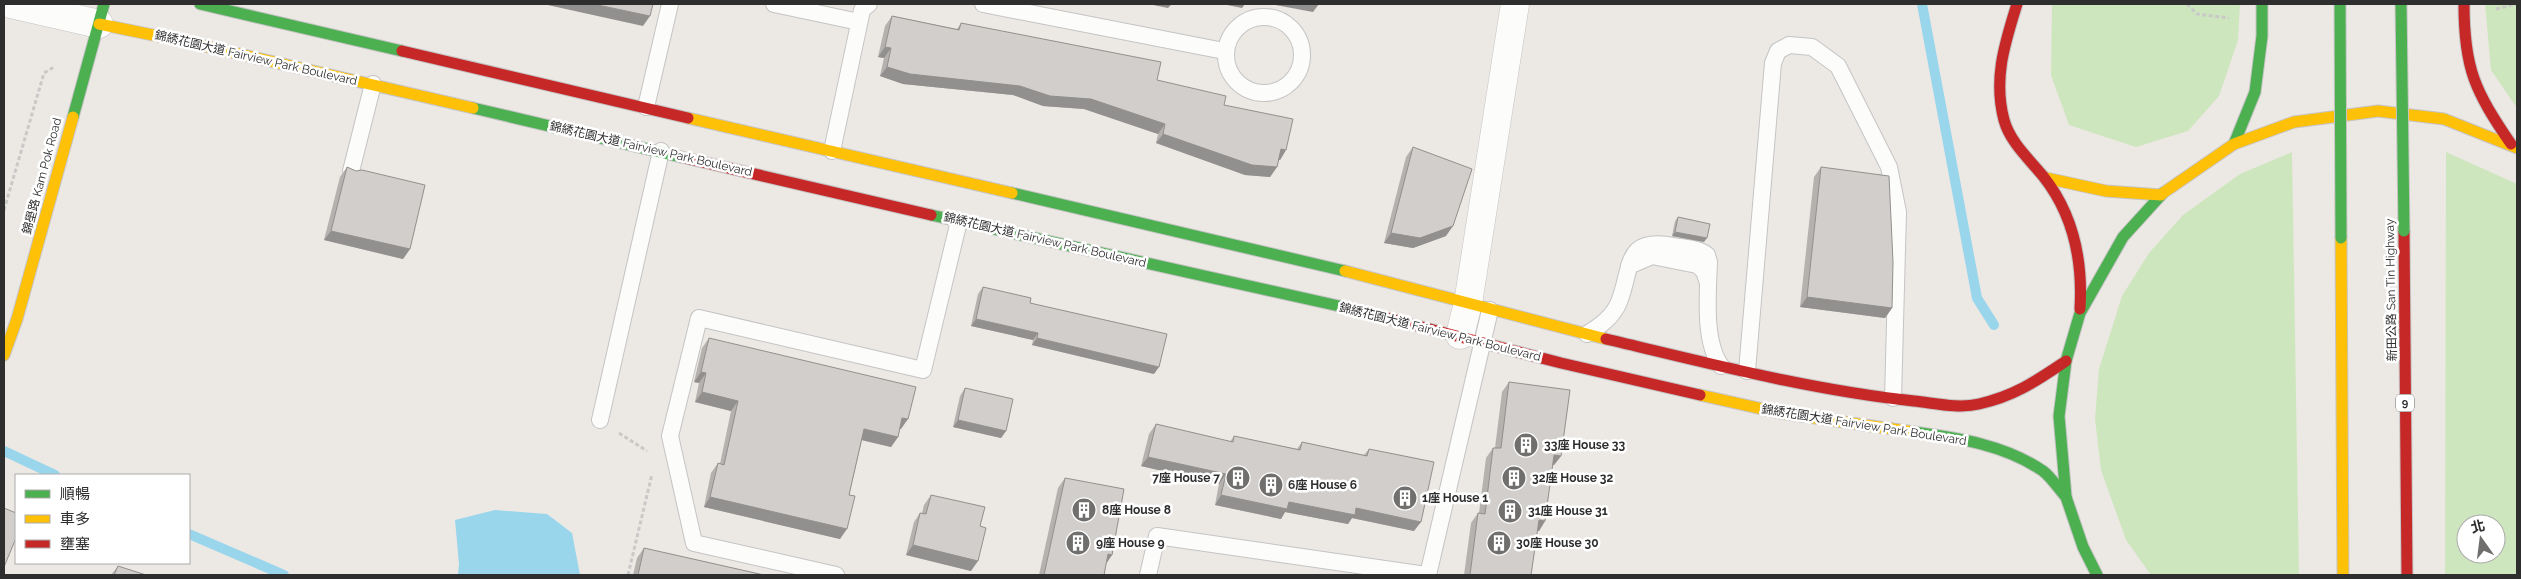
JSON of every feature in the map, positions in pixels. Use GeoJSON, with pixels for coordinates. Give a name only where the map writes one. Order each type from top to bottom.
{"type":"FeatureCollection","features":[{"type":"Feature","properties":{"kind":"main road"},"geometry":{"type":"LineString","coordinates":[[200,4],[1366,276],[1586,334],[1720,366],[1860,394],[1956,405],[1977,404],[2025,389],[2066,361]]}},
{"type":"Feature","properties":{"kind":"main road"},"geometry":{"type":"LineString","coordinates":[[2017,4],[2003,47],[2001,96],[2007,129],[2062,200],[2076,237],[2082,281],[2080,313],[2066,361],[2059,416],[2066,497],[2083,547],[2097,575]]}},
{"type":"Feature","properties":{"kind":"main road"},"geometry":{"type":"LineString","coordinates":[[2234,144],[2254,92],[2262,36],[2262,4]]}},
{"type":"Feature","properties":{"kind":"main road"},"geometry":{"type":"LineString","coordinates":[[2340,4],[2343,575]]}},
{"type":"Feature","properties":{"kind":"main road","name":"新田公路 San Tin Highway"},"geometry":{"type":"LineString","coordinates":[[2401,4],[2407,575]]}},
{"type":"Feature","properties":{"kind":"main road"},"geometry":{"type":"LineString","coordinates":[[2464,4],[2464,23],[2472,75],[2484,104],[2514,146]]}},
{"type":"Feature","properties":{"kind":"main road","name":"錦綉花園大道 Fairview Park Boulevard"},"geometry":{"type":"LineString","coordinates":[[101,14],[373,84],[958,221],[1471,338],[1561,363],[1780,413],[1957,438],[1983,444],[2007,451],[2044,472],[2066,497]]}},
{"type":"Feature","properties":{"kind":"main road","name":"錦壆路 Kam Pok Road"},"geometry":{"type":"LineString","coordinates":[[4,354],[17,319],[101,14]]}},
{"type":"Feature","properties":{"kind":"main road"},"geometry":{"type":"LineString","coordinates":[[2080,313],[2123,237],[2162,194],[2234,144],[2294,122],[2378,112],[2444,119],[2514,146]]}},
{"type":"Feature","properties":{"kind":"main road"},"geometry":{"type":"LineString","coordinates":[[2046,178],[2106,191],[2162,194]]}},
{"type":"Feature","properties":{"kind":"street"},"geometry":{"type":"LineString","coordinates":[[1471,338],[1479,306],[1515,4]]}},
{"type":"Feature","properties":{"kind":"street","name":"錦綉花園大道 Fairview Park Boulevard"},"geometry":{"type":"LineString","coordinates":[[21,6],[101,14]]}},
{"type":"Feature","properties":{"kind":"lane"},"geometry":{"type":"LineString","coordinates":[[646,107],[670,4]]}},
{"type":"Feature","properties":{"kind":"lane"},"geometry":{"type":"LineString","coordinates":[[774,4],[859,22]]}},
{"type":"Feature","properties":{"kind":"lane"},"geometry":{"type":"LineString","coordinates":[[832,150],[862,10],[869,4]]}},
{"type":"Feature","properties":{"kind":"lane"},"geometry":{"type":"LineString","coordinates":[[983,4],[1224,51]]}},
{"type":"Feature","properties":{"kind":"lane"},"geometry":{"type":"LineString","coordinates":[[1274,16],[1292,28],[1302,47],[1300,70],[1286,86],[1265,94],[1244,88],[1229,72],[1224,51],[1233,30],[1251,17],[1274,16]]}},
{"type":"Feature","properties":{"kind":"lane"},"geometry":{"type":"LineString","coordinates":[[1747,371],[1773,63],[1778,51],[1789,45],[1812,47],[1838,66],[1889,167],[1898,212],[1893,398]]}},
{"type":"Feature","properties":{"kind":"lane"},"geometry":{"type":"LineString","coordinates":[[351,171],[373,84]]}},
{"type":"Feature","properties":{"kind":"lane"},"geometry":{"type":"LineString","coordinates":[[600,420],[661,151]]}},
{"type":"Feature","properties":{"kind":"lane"},"geometry":{"type":"LineString","coordinates":[[836,575],[694,543],[670,436],[699,318],[923,370],[958,221]]}},
{"type":"Feature","properties":{"kind":"lane"},"geometry":{"type":"LineString","coordinates":[[1586,334],[1600,326],[1619,303],[1631,260],[1641,247],[1651,243],[1697,250],[1707,255],[1710,343],[1714,356],[1720,366]]}},
{"type":"Feature","properties":{"kind":"lane"},"geometry":{"type":"LineString","coordinates":[[1148,575],[1157,536],[1427,575],[1471,338]]}},
{"type":"Feature","properties":{"kind":"path"},"geometry":{"type":"LineString","coordinates":[[2187,4],[2197,14],[2229,18]]}},
{"type":"Feature","properties":{"kind":"path"},"geometry":{"type":"LineString","coordinates":[[2496,9],[2517,4]]}},
{"type":"Feature","properties":{"kind":"path"},"geometry":{"type":"LineString","coordinates":[[4,210],[44,73],[56,67]]}},
{"type":"Feature","properties":{"kind":"path"},"geometry":{"type":"LineString","coordinates":[[600,420],[648,452]]}},
{"type":"Feature","properties":{"kind":"path"},"geometry":{"type":"LineString","coordinates":[[628,575],[654,466]]}},
{"type":"Feature","properties":{"kind":"green space"},"geometry":{"type":"Polygon","coordinates":[[[2052,4],[2240,4],[2238,40],[2219,96],[2188,131],[2136,147],[2069,125],[2051,75],[2052,4]]]}},
{"type":"Feature","properties":{"kind":"green space"},"geometry":{"type":"Polygon","coordinates":[[[2485,4],[2517,4],[2517,108],[2491,70],[2485,4]]]}},
{"type":"Feature","properties":{"kind":"green space"},"geometry":{"type":"Polygon","coordinates":[[[2292,152],[2299,575],[2151,575],[2126,540],[2101,470],[2095,419],[2099,369],[2122,296],[2149,253],[2183,215],[2240,174],[2292,152]]]}},
{"type":"Feature","properties":{"kind":"green space"},"geometry":{"type":"Polygon","coordinates":[[[2446,152],[2517,184],[2517,575],[2445,575],[2446,152]]]}},
{"type":"Feature","properties":{"kind":"water"},"geometry":{"type":"Polygon","coordinates":[[[495,510],[547,514],[572,533],[580,575],[458,575],[459,564],[455,520],[495,510]]]}},
{"type":"Feature","properties":{"kind":"building"},"geometry":{"type":"Polygon","coordinates":[[[593,4],[653,4],[650,16],[593,4]]]}},
{"type":"Feature","properties":{"kind":"building"},"geometry":{"type":"Polygon","coordinates":[[[892,16],[959,30],[961,23],[1161,62],[1157,80],[1226,96],[1224,105],[1293,119],[1286,150],[1281,149],[1277,167],[1252,165],[1163,134],[1165,124],[1091,99],[1050,96],[1020,86],[910,74],[887,67],[891,48],[885,47],[892,16]]]}},
{"type":"Feature","properties":{"kind":"building"},"geometry":{"type":"Polygon","coordinates":[[[1413,147],[1472,169],[1453,226],[1420,238],[1391,233],[1413,147]]]}},
{"type":"Feature","properties":{"kind":"building"},"geometry":{"type":"Polygon","coordinates":[[[347,167],[356,171],[362,170],[425,185],[410,249],[331,231],[347,167]]]}},
{"type":"Feature","properties":{"kind":"building"},"geometry":{"type":"Polygon","coordinates":[[[1821,167],[1889,176],[1893,262],[1892,308],[1807,297],[1821,167]]]}},
{"type":"Feature","properties":{"kind":"building"},"geometry":{"type":"Polygon","coordinates":[[[1678,217],[1710,224],[1707,238],[1675,232],[1678,217]]]}},
{"type":"Feature","properties":{"kind":"building"},"geometry":{"type":"Polygon","coordinates":[[[983,287],[1031,298],[1030,303],[1167,334],[1159,367],[1037,338],[1038,333],[976,319],[983,287]]]}},
{"type":"Feature","properties":{"kind":"building"},"geometry":{"type":"Polygon","coordinates":[[[709,338],[916,387],[908,419],[902,418],[898,437],[864,429],[849,495],[855,496],[847,529],[710,497],[718,463],[724,465],[738,401],[702,392],[706,373],[701,372],[709,338]]]}},
{"type":"Feature","properties":{"kind":"building"},"geometry":{"type":"Polygon","coordinates":[[[1509,382],[1570,390],[1561,456],[1554,455],[1545,521],[1539,520],[1531,575],[1470,575],[1478,513],[1485,514],[1493,448],[1501,448],[1509,382]]]}},
{"type":"Feature","properties":{"kind":"building"},"geometry":{"type":"Polygon","coordinates":[[[965,388],[1013,399],[1006,431],[958,420],[965,388]]]}},
{"type":"Feature","properties":{"kind":"building"},"geometry":{"type":"Polygon","coordinates":[[[1156,424],[1233,442],[1234,436],[1300,450],[1302,442],[1367,456],[1369,449],[1434,462],[1421,522],[1356,508],[1355,515],[1289,502],[1287,509],[1221,495],[1226,474],[1148,457],[1156,424]]]}},
{"type":"Feature","properties":{"kind":"building"},"geometry":{"type":"Polygon","coordinates":[[[1065,478],[1124,489],[1112,555],[1108,554],[1104,575],[1044,575],[1065,478]]]}},
{"type":"Feature","properties":{"kind":"building"},"geometry":{"type":"Polygon","coordinates":[[[931,495],[985,507],[980,526],[986,528],[978,561],[913,545],[920,513],[926,514],[931,495]]]}},
{"type":"Feature","properties":{"kind":"building"},"geometry":{"type":"Polygon","coordinates":[[[4,508],[15,513],[15,540],[4,567],[4,508]]]}},
{"type":"Feature","properties":{"kind":"building"},"geometry":{"type":"Polygon","coordinates":[[[644,548],[764,575],[638,575],[644,548]]]}},
{"type":"Feature","properties":{"kind":"building"},"geometry":{"type":"Polygon","coordinates":[[[118,566],[146,575],[114,575],[118,566]]]}},
{"type":"Feature","properties":{"kind":"waterway"},"geometry":{"type":"LineString","coordinates":[[1922,4],[1977,298],[1994,325]]}},
{"type":"Feature","properties":{"kind":"waterway"},"geometry":{"type":"LineString","coordinates":[[4,451],[53,474]]}},
{"type":"Feature","properties":{"kind":"waterway"},"geometry":{"type":"LineString","coordinates":[[190,534],[284,575]]}},
{"type":"Feature","properties":{"kind":"traffic: fast"},"geometry":{"type":"LineString","coordinates":[[73,117],[104,4]]}},
{"type":"Feature","properties":{"kind":"traffic: fast"},"geometry":{"type":"LineString","coordinates":[[200,4],[402,51]]}},
{"type":"Feature","properties":{"kind":"traffic: fast"},"geometry":{"type":"LineString","coordinates":[[2234,144],[2255,92],[2262,36],[2262,4]]}},
{"type":"Feature","properties":{"kind":"traffic: fast"},"geometry":{"type":"LineString","coordinates":[[2340,4],[2341,238]]}},
{"type":"Feature","properties":{"kind":"traffic: fast"},"geometry":{"type":"LineString","coordinates":[[2401,4],[2404,231]]}},
{"type":"Feature","properties":{"kind":"traffic: fast"},"geometry":{"type":"LineString","coordinates":[[473,108],[681,157]]}},
{"type":"Feature","properties":{"kind":"traffic: fast"},"geometry":{"type":"LineString","coordinates":[[1012,193],[1345,271]]}},
{"type":"Feature","properties":{"kind":"traffic: fast"},"geometry":{"type":"LineString","coordinates":[[2097,575],[2083,547],[2066,497],[2059,416],[2066,361],[2080,313],[2123,237],[2163,193]]}},
{"type":"Feature","properties":{"kind":"traffic: fast"},"geometry":{"type":"LineString","coordinates":[[931,215],[1348,308]]}},
{"type":"Feature","properties":{"kind":"traffic: fast"},"geometry":{"type":"LineString","coordinates":[[1914,432],[1965,440],[2013,455],[2043,471],[2066,497]]}},
{"type":"Feature","properties":{"kind":"traffic: slow"},"geometry":{"type":"LineString","coordinates":[[99,24],[187,42],[473,108]]}},
{"type":"Feature","properties":{"kind":"traffic: slow"},"geometry":{"type":"LineString","coordinates":[[2163,193],[2234,144],[2294,122],[2378,111],[2444,119],[2517,148]]}},
{"type":"Feature","properties":{"kind":"traffic: slow"},"geometry":{"type":"LineString","coordinates":[[4,355],[17,319],[73,117]]}},
{"type":"Feature","properties":{"kind":"traffic: slow"},"geometry":{"type":"LineString","coordinates":[[688,118],[1012,193]]}},
{"type":"Feature","properties":{"kind":"traffic: slow"},"geometry":{"type":"LineString","coordinates":[[2046,178],[2106,191],[2161,195]]}},
{"type":"Feature","properties":{"kind":"traffic: slow"},"geometry":{"type":"LineString","coordinates":[[2341,238],[2343,575]]}},
{"type":"Feature","properties":{"kind":"traffic: slow"},"geometry":{"type":"LineString","coordinates":[[1345,271],[1606,339]]}},
{"type":"Feature","properties":{"kind":"traffic: slow"},"geometry":{"type":"LineString","coordinates":[[1700,395],[1780,413],[1914,432]]}},
{"type":"Feature","properties":{"kind":"traffic: jam"},"geometry":{"type":"LineString","coordinates":[[2017,4],[2008,33],[2000,75],[2001,105],[2004,120],[2015,143],[2054,191],[2069,222],[2078,256],[2081,291],[2080,309]]}},
{"type":"Feature","properties":{"kind":"traffic: jam"},"geometry":{"type":"LineString","coordinates":[[2464,4],[2466,46],[2474,78],[2488,109],[2511,144]]}},
{"type":"Feature","properties":{"kind":"traffic: jam"},"geometry":{"type":"LineString","coordinates":[[402,51],[688,118]]}},
{"type":"Feature","properties":{"kind":"traffic: jam"},"geometry":{"type":"LineString","coordinates":[[681,157],[931,215]]}},
{"type":"Feature","properties":{"kind":"traffic: jam"},"geometry":{"type":"LineString","coordinates":[[2404,231],[2407,575]]}},
{"type":"Feature","properties":{"kind":"traffic: jam"},"geometry":{"type":"LineString","coordinates":[[1348,308],[1561,363],[1700,395]]}},
{"type":"Feature","properties":{"kind":"traffic: jam"},"geometry":{"type":"LineString","coordinates":[[1606,339],[1798,383],[1875,396],[1955,406],[1979,404],[2004,397],[2035,381],[2066,361]]}},
{"type":"Feature","properties":{"kind":"place","name":"33座 House 33"},"geometry":{"type":"Point","coordinates":[1526,445]}},
{"type":"Feature","properties":{"kind":"place","name":"7座 House 7"},"geometry":{"type":"Point","coordinates":[1238,478]}},
{"type":"Feature","properties":{"kind":"place","name":"32座 House 32"},"geometry":{"type":"Point","coordinates":[1514,478]}},
{"type":"Feature","properties":{"kind":"place","name":"6座 House 6"},"geometry":{"type":"Point","coordinates":[1271,485]}},
{"type":"Feature","properties":{"kind":"place","name":"1座 House 1"},"geometry":{"type":"Point","coordinates":[1405,498]}},
{"type":"Feature","properties":{"kind":"place","name":"8座 House 8"},"geometry":{"type":"Point","coordinates":[1084,510]}},
{"type":"Feature","properties":{"kind":"place","name":"31座 House 31"},"geometry":{"type":"Point","coordinates":[1510,511]}},
{"type":"Feature","properties":{"kind":"place","name":"9座 House 9"},"geometry":{"type":"Point","coordinates":[1078,543]}},
{"type":"Feature","properties":{"kind":"place","name":"30座 House 30"},"geometry":{"type":"Point","coordinates":[1499,543]}}]}
